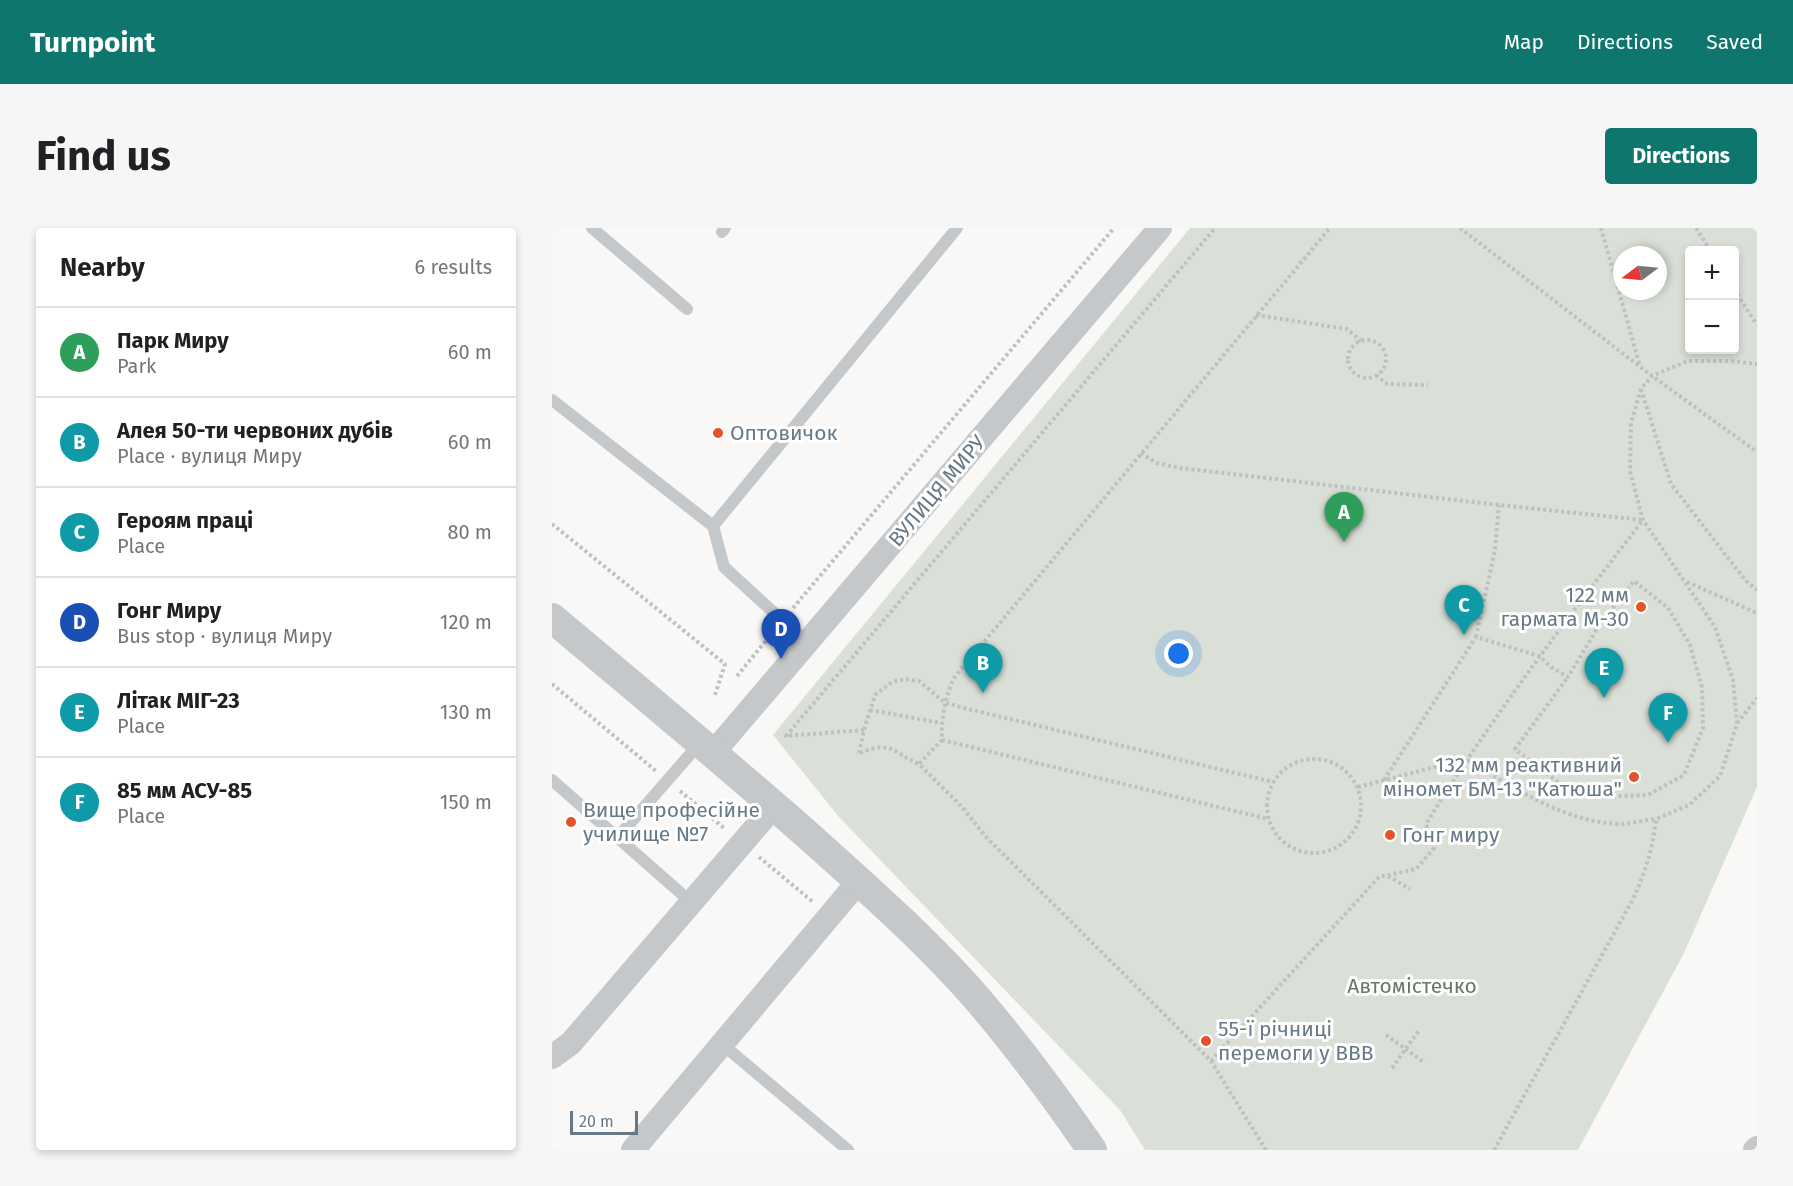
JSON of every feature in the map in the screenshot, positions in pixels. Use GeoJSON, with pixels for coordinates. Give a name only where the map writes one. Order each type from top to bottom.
{"type":"FeatureCollection","features":[{"type":"Feature","properties":{"kind":"street","name":"ВУЛИЦЯ МИРУ"},"geometry":{"type":"LineString","coordinates":[[707,748],[807,643],[1160,228]]}},
{"type":"Feature","properties":{"kind":"street"},"geometry":{"type":"LineString","coordinates":[[552,618],[774,806],[912,931],[979,1001],[1025,1058],[1092,1150]]}},
{"type":"Feature","properties":{"kind":"street"},"geometry":{"type":"LineString","coordinates":[[552,1057],[571,1043],[774,806]]}},
{"type":"Feature","properties":{"kind":"street"},"geometry":{"type":"LineString","coordinates":[[633,1150],[859,881]]}},
{"type":"Feature","properties":{"kind":"lane"},"geometry":{"type":"LineString","coordinates":[[592,228],[687,309]]}},
{"type":"Feature","properties":{"kind":"lane"},"geometry":{"type":"LineString","coordinates":[[713,526],[957,228]]}},
{"type":"Feature","properties":{"kind":"lane"},"geometry":{"type":"LineString","coordinates":[[552,400],[713,526],[724,567],[807,643]]}},
{"type":"Feature","properties":{"kind":"lane"},"geometry":{"type":"LineString","coordinates":[[618,837],[668,780],[707,748]]}},
{"type":"Feature","properties":{"kind":"lane"},"geometry":{"type":"LineString","coordinates":[[552,780],[692,903]]}},
{"type":"Feature","properties":{"kind":"lane"},"geometry":{"type":"LineString","coordinates":[[722,1044],[848,1150]]}},
{"type":"Feature","properties":{"kind":"path"},"geometry":{"type":"LineString","coordinates":[[737,676],[1114,228]]}},
{"type":"Feature","properties":{"kind":"path"},"geometry":{"type":"LineString","coordinates":[[864,730],[786,736],[1215,228]]}},
{"type":"Feature","properties":{"kind":"path"},"geometry":{"type":"LineString","coordinates":[[919,764],[942,740],[941,723],[944,702],[952,679],[1330,228]]}},
{"type":"Feature","properties":{"kind":"path"},"geometry":{"type":"LineString","coordinates":[[1460,228],[1652,376],[1757,452]]}},
{"type":"Feature","properties":{"kind":"path"},"geometry":{"type":"LineString","coordinates":[[1601,228],[1641,367]]}},
{"type":"Feature","properties":{"kind":"path"},"geometry":{"type":"LineString","coordinates":[[1696,228],[1707,246]]}},
{"type":"Feature","properties":{"kind":"path"},"geometry":{"type":"LineString","coordinates":[[1739,297],[1757,325]]}},
{"type":"Feature","properties":{"kind":"path"},"geometry":{"type":"LineString","coordinates":[[1256,315],[1347,329],[1361,341]]}},
{"type":"Feature","properties":{"kind":"path"},"geometry":{"type":"LineString","coordinates":[[1361,341],[1376,342],[1385,355],[1385,363],[1376,375],[1369,378],[1361,377],[1350,366],[1348,361],[1350,350],[1361,341]]}},
{"type":"Feature","properties":{"kind":"path"},"geometry":{"type":"LineString","coordinates":[[1737,724],[1733,680],[1715,627],[1643,520],[1630,471],[1631,423],[1641,390],[1652,376],[1688,361],[1731,361],[1757,364]]}},
{"type":"Feature","properties":{"kind":"path"},"geometry":{"type":"LineString","coordinates":[[1376,375],[1388,384],[1428,385]]}},
{"type":"Feature","properties":{"kind":"path"},"geometry":{"type":"LineString","coordinates":[[1641,390],[1671,484],[1745,580],[1757,590]]}},
{"type":"Feature","properties":{"kind":"path"},"geometry":{"type":"LineString","coordinates":[[1141,453],[1157,463],[1180,468],[1643,520]]}},
{"type":"Feature","properties":{"kind":"path"},"geometry":{"type":"LineString","coordinates":[[1383,780],[1476,637],[1495,550],[1499,505]]}},
{"type":"Feature","properties":{"kind":"path"},"geometry":{"type":"LineString","coordinates":[[1211,1061],[1379,877],[1416,869],[1434,848],[1426,824],[1466,759],[1539,656],[1643,520]]}},
{"type":"Feature","properties":{"kind":"path"},"geometry":{"type":"LineString","coordinates":[[552,524],[725,664],[715,695]]}},
{"type":"Feature","properties":{"kind":"path"},"geometry":{"type":"LineString","coordinates":[[1634,581],[1668,608],[1690,645],[1702,687],[1703,728],[1684,775],[1648,795],[1601,797],[1568,788],[1515,749],[1568,677],[1600,624],[1634,581]]}},
{"type":"Feature","properties":{"kind":"path"},"geometry":{"type":"LineString","coordinates":[[1685,581],[1757,613]]}},
{"type":"Feature","properties":{"kind":"path"},"geometry":{"type":"LineString","coordinates":[[1476,637],[1539,656],[1551,667],[1568,677]]}},
{"type":"Feature","properties":{"kind":"path"},"geometry":{"type":"LineString","coordinates":[[1266,1150],[1211,1061],[986,836],[963,808],[919,764],[897,750],[884,746],[859,753],[875,694],[892,682],[905,679],[919,681],[944,702],[1273,782]]}},
{"type":"Feature","properties":{"kind":"path"},"geometry":{"type":"LineString","coordinates":[[552,684],[830,915]]}},
{"type":"Feature","properties":{"kind":"path"},"geometry":{"type":"LineString","coordinates":[[1358,787],[1466,759],[1551,807],[1587,819],[1623,824],[1656,819],[1689,805],[1720,776],[1737,724],[1757,698]]}},
{"type":"Feature","properties":{"kind":"path"},"geometry":{"type":"LineString","coordinates":[[870,710],[941,723]]}},
{"type":"Feature","properties":{"kind":"path"},"geometry":{"type":"LineString","coordinates":[[942,740],[1268,819]]}},
{"type":"Feature","properties":{"kind":"path"},"geometry":{"type":"LineString","coordinates":[[1322,758],[1335,763],[1346,770],[1358,787],[1362,801],[1361,816],[1353,834],[1339,847],[1325,852],[1310,853],[1297,850],[1275,833],[1268,819],[1267,800],[1273,782],[1282,771],[1298,761],[1322,758]]}},
{"type":"Feature","properties":{"kind":"path"},"geometry":{"type":"LineString","coordinates":[[1494,1150],[1634,899],[1646,870],[1654,841],[1656,819]]}},
{"type":"Feature","properties":{"kind":"path"},"geometry":{"type":"LineString","coordinates":[[1387,876],[1410,889]]}},
{"type":"Feature","properties":{"kind":"path"},"geometry":{"type":"LineString","coordinates":[[1392,1068],[1420,1029]]}},
{"type":"Feature","properties":{"kind":"path"},"geometry":{"type":"LineString","coordinates":[[1386,1035],[1425,1063]]}},
{"type":"Feature","properties":{"kind":"green space","name":"Автомістечко"},"geometry":{"type":"Polygon","coordinates":[[[1190,228],[1757,228],[1757,787],[1684,953],[1578,1150],[1145,1150],[1120,1110],[839,817],[773,735],[1190,228]]]}},
{"type":"Feature","properties":{"kind":"place","name":"Оптовичок"},"geometry":{"type":"Point","coordinates":[718,433]}},
{"type":"Feature","properties":{"kind":"place","name":"Парк Миру"},"geometry":{"type":"Point","coordinates":[1344,542]}},
{"type":"Feature","properties":{"kind":"place","name":"122 мм гармата М-30"},"geometry":{"type":"Point","coordinates":[1641,607]}},
{"type":"Feature","properties":{"kind":"place","name":"Героям працi"},"geometry":{"type":"Point","coordinates":[1464,635]}},
{"type":"Feature","properties":{"kind":"place","name":"Гонг Миру"},"geometry":{"type":"Point","coordinates":[781,659]}},
{"type":"Feature","properties":{"kind":"place","name":"Алея 50-ти червоних дубів"},"geometry":{"type":"Point","coordinates":[983,693]}},
{"type":"Feature","properties":{"kind":"place","name":"Літак МІГ-23"},"geometry":{"type":"Point","coordinates":[1604,698]}},
{"type":"Feature","properties":{"kind":"place","name":"85 мм АСУ-85"},"geometry":{"type":"Point","coordinates":[1668,743]}},
{"type":"Feature","properties":{"kind":"place","name":"132 мм реактивний міномет БМ-13 \"Катюша\""},"geometry":{"type":"Point","coordinates":[1634,777]}},
{"type":"Feature","properties":{"kind":"place","name":"Вище професійне училище №7"},"geometry":{"type":"Point","coordinates":[571,822]}},
{"type":"Feature","properties":{"kind":"place","name":"Гонг миру"},"geometry":{"type":"Point","coordinates":[1390,835]}},
{"type":"Feature","properties":{"kind":"place","name":"55-ї річниці перемоги у ВВВ"},"geometry":{"type":"Point","coordinates":[1206,1041]}}]}
